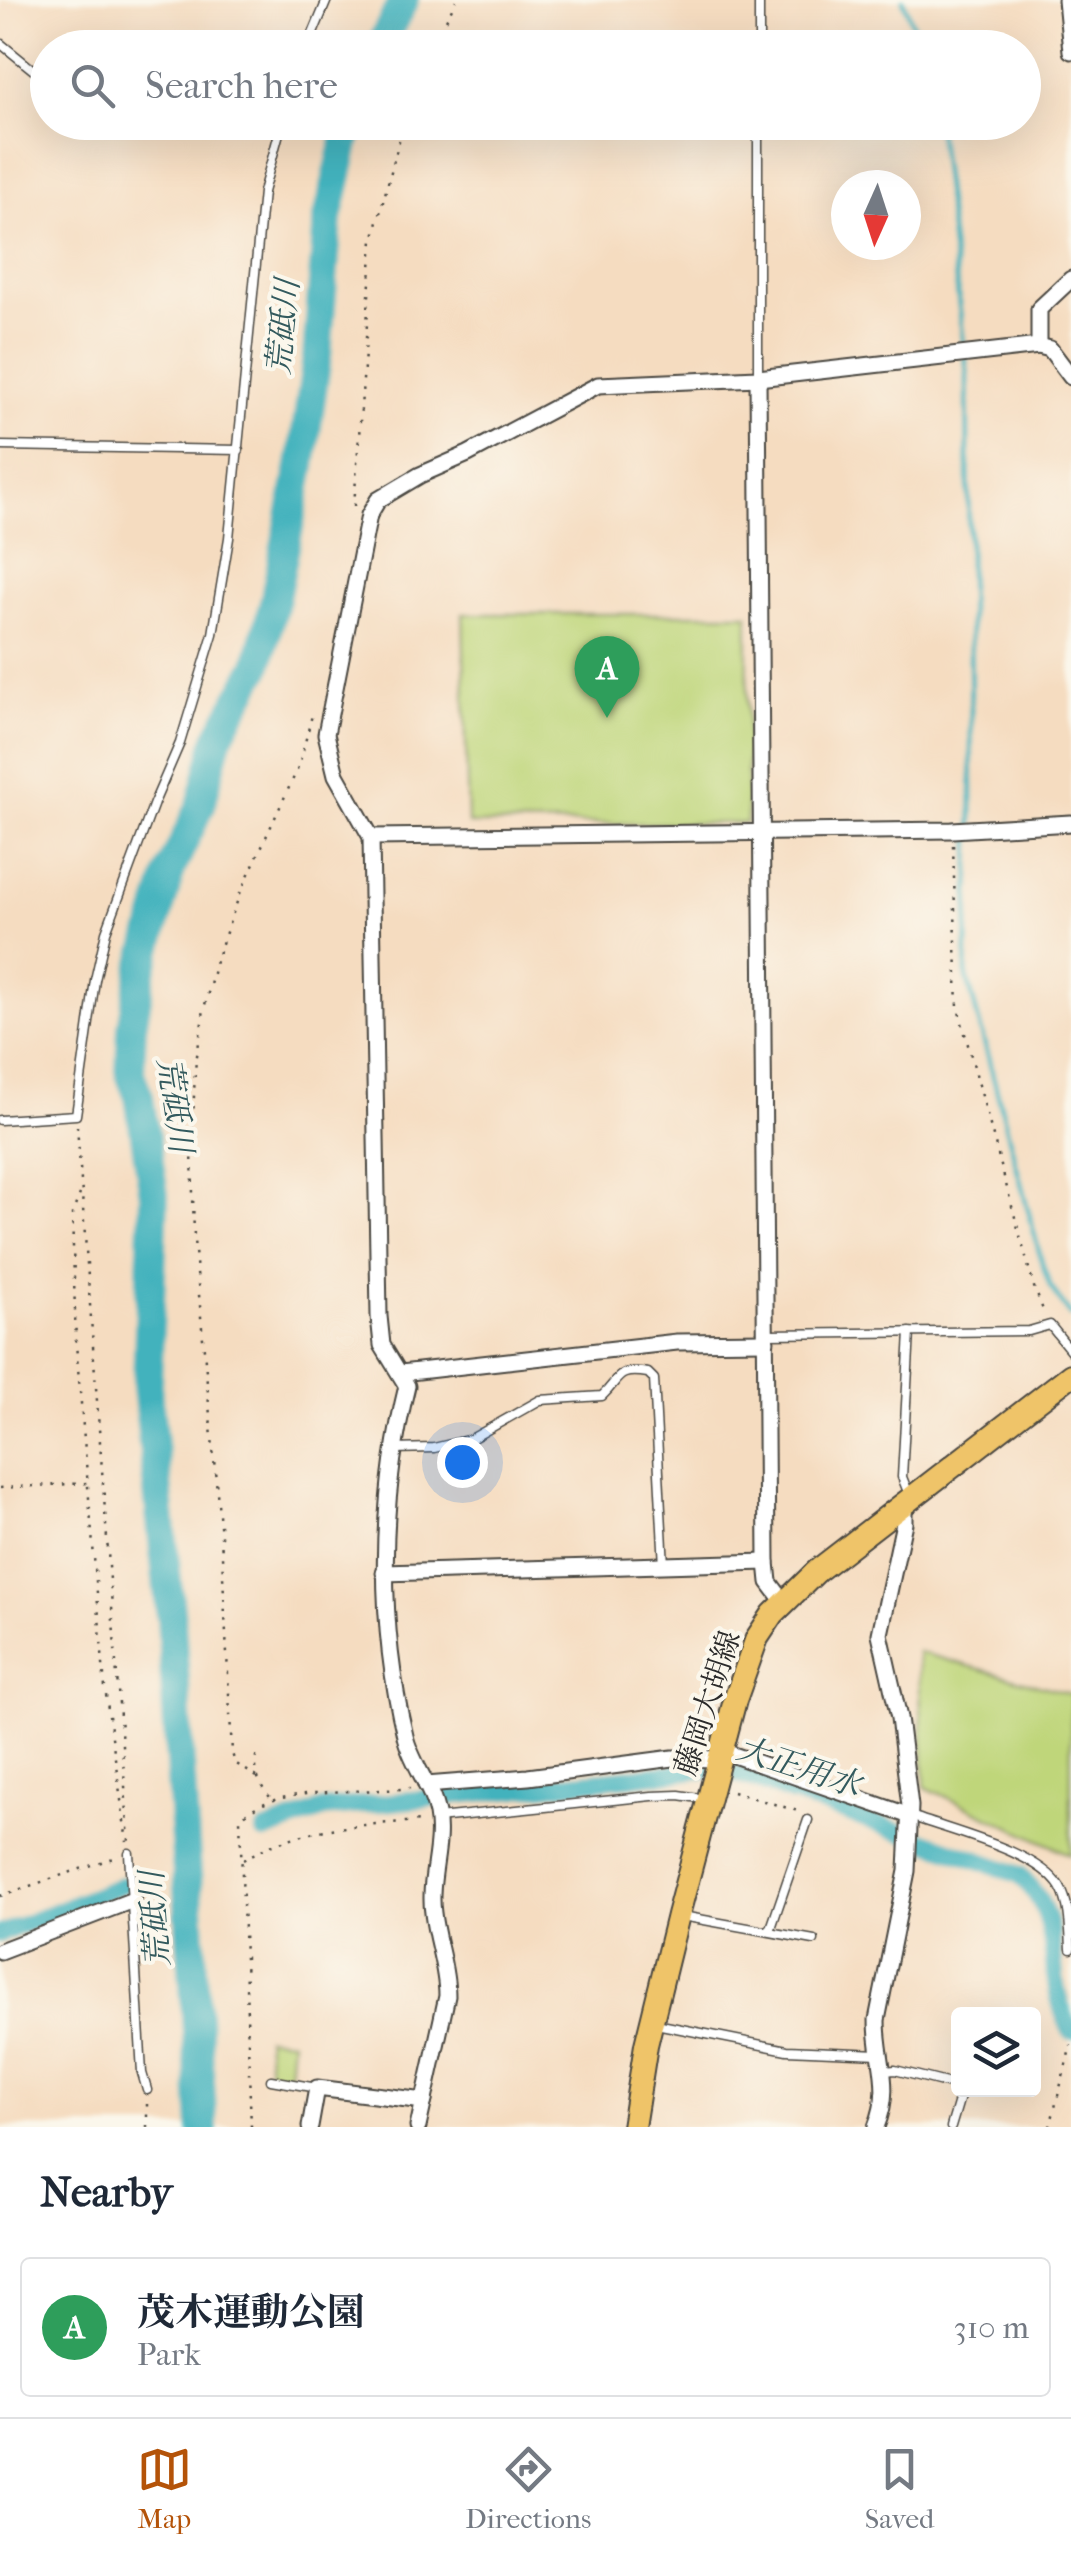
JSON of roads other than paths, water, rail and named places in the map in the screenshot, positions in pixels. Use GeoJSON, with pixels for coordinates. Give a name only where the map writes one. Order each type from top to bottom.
{"type":"FeatureCollection","features":[{"type":"Feature","properties":{"kind":"main road","name":"藤岡大胡線"},"geometry":{"type":"LineString","coordinates":[[633,2127],[652,2023],[678,1915],[750,1652],[784,1602],[907,1499],[1071,1375]]}},
{"type":"Feature","properties":{"kind":"street"},"geometry":{"type":"LineString","coordinates":[[1066,0],[1071,51]]}},
{"type":"Feature","properties":{"kind":"street"},"geometry":{"type":"LineString","coordinates":[[1039,346],[1040,309],[1071,279]]}},
{"type":"Feature","properties":{"kind":"street"},"geometry":{"type":"LineString","coordinates":[[418,2127],[446,1996],[447,1977],[432,1903],[437,1815],[404,1733],[384,1574],[394,1448],[407,1386],[382,1345],[378,1316],[371,837],[336,775],[326,734],[368,515],[378,500],[598,385],[758,378],[1039,346],[1050,349],[1071,377]]}},
{"type":"Feature","properties":{"kind":"street"},"geometry":{"type":"LineString","coordinates":[[758,378],[767,1562],[770,1582],[784,1602]]}},
{"type":"Feature","properties":{"kind":"street"},"geometry":{"type":"LineString","coordinates":[[371,837],[952,830],[1071,822]]}},
{"type":"Feature","properties":{"kind":"street"},"geometry":{"type":"LineString","coordinates":[[401,1373],[677,1342],[766,1337]]}},
{"type":"Feature","properties":{"kind":"street"},"geometry":{"type":"LineString","coordinates":[[876,2127],[886,2092],[876,2020],[905,1892],[909,1819],[900,1718],[880,1634],[907,1499]]}},
{"type":"Feature","properties":{"kind":"street"},"geometry":{"type":"LineString","coordinates":[[384,1574],[767,1562]]}},
{"type":"Feature","properties":{"kind":"street"},"geometry":{"type":"LineString","coordinates":[[428,1788],[673,1758],[716,1773],[909,1819]]}},
{"type":"Feature","properties":{"kind":"street"},"geometry":{"type":"LineString","coordinates":[[0,1951],[133,1900]]}},
{"type":"Feature","properties":{"kind":"street"},"geometry":{"type":"LineString","coordinates":[[310,2127],[317,2088],[424,2101]]}},
{"type":"Feature","properties":{"kind":"lane"},"geometry":{"type":"LineString","coordinates":[[314,30],[327,0]]}},
{"type":"Feature","properties":{"kind":"lane"},"geometry":{"type":"LineString","coordinates":[[759,0],[759,30]]}},
{"type":"Feature","properties":{"kind":"lane"},"geometry":{"type":"LineString","coordinates":[[0,43],[30,67]]}},
{"type":"Feature","properties":{"kind":"lane"},"geometry":{"type":"LineString","coordinates":[[0,1120],[76,1115],[95,980],[106,932],[180,743],[213,634],[239,450],[262,192],[277,140]]}},
{"type":"Feature","properties":{"kind":"lane"},"geometry":{"type":"LineString","coordinates":[[758,140],[758,378]]}},
{"type":"Feature","properties":{"kind":"lane"},"geometry":{"type":"LineString","coordinates":[[0,446],[239,450]]}},
{"type":"Feature","properties":{"kind":"lane"},"geometry":{"type":"LineString","coordinates":[[766,1337],[1029,1332],[1050,1325],[1071,1351]]}},
{"type":"Feature","properties":{"kind":"lane"},"geometry":{"type":"LineString","coordinates":[[907,1499],[902,1483],[910,1332]]}},
{"type":"Feature","properties":{"kind":"lane"},"geometry":{"type":"LineString","coordinates":[[394,1448],[434,1448],[471,1440],[540,1400],[602,1396],[616,1376],[648,1372],[654,1379],[664,1566]]}},
{"type":"Feature","properties":{"kind":"lane"},"geometry":{"type":"LineString","coordinates":[[437,1815],[679,1794],[716,1773]]}},
{"type":"Feature","properties":{"kind":"lane"},"geometry":{"type":"LineString","coordinates":[[909,1819],[1038,1866],[1061,1888],[1070,1923],[1071,1948]]}},
{"type":"Feature","properties":{"kind":"lane"},"geometry":{"type":"LineString","coordinates":[[770,1931],[808,1820]]}},
{"type":"Feature","properties":{"kind":"lane"},"geometry":{"type":"LineString","coordinates":[[130,1853],[142,2073],[147,2090]]}},
{"type":"Feature","properties":{"kind":"lane"},"geometry":{"type":"LineString","coordinates":[[678,1915],[814,1940]]}},
{"type":"Feature","properties":{"kind":"lane"},"geometry":{"type":"LineString","coordinates":[[652,2023],[787,2050],[879,2054]]}},
{"type":"Feature","properties":{"kind":"lane"},"geometry":{"type":"LineString","coordinates":[[885,2071],[895,2070],[951,2086]]}},
{"type":"Feature","properties":{"kind":"lane"},"geometry":{"type":"LineString","coordinates":[[270,2080],[317,2088]]}},
{"type":"Feature","properties":{"kind":"lane"},"geometry":{"type":"LineString","coordinates":[[951,2127],[958,2097]]}},
{"type":"Feature","properties":{"kind":"waterway","name":"荒砥川"},"geometry":{"type":"LineString","coordinates":[[388,30],[404,0]]}},
{"type":"Feature","properties":{"kind":"waterway"},"geometry":{"type":"LineString","coordinates":[[903,0],[915,30]]}},
{"type":"Feature","properties":{"kind":"waterway","name":"荒砥川"},"geometry":{"type":"LineString","coordinates":[[203,2127],[171,1619],[147,1385],[154,1195],[139,1097],[130,1074],[132,1027],[142,970],[171,869],[201,805],[218,738],[258,665],[275,598],[317,357],[328,218],[346,140]]}},
{"type":"Feature","properties":{"kind":"waterway"},"geometry":{"type":"LineString","coordinates":[[939,140],[967,371],[972,812],[966,973],[1042,1263],[1050,1286],[1071,1316]]}},
{"type":"Feature","properties":{"kind":"waterway","name":"大正用水"},"geometry":{"type":"LineString","coordinates":[[264,1832],[324,1809],[699,1770],[738,1774],[1020,1875],[1045,1912],[1057,1988],[1071,2031]]}},
{"type":"Feature","properties":{"kind":"waterway","name":"大正用水"},"geometry":{"type":"LineString","coordinates":[[0,1934],[122,1885]]}},
{"type":"Feature","properties":{"kind":"place","name":"茂木運動公園"},"geometry":{"type":"Point","coordinates":[607,718]}}]}
